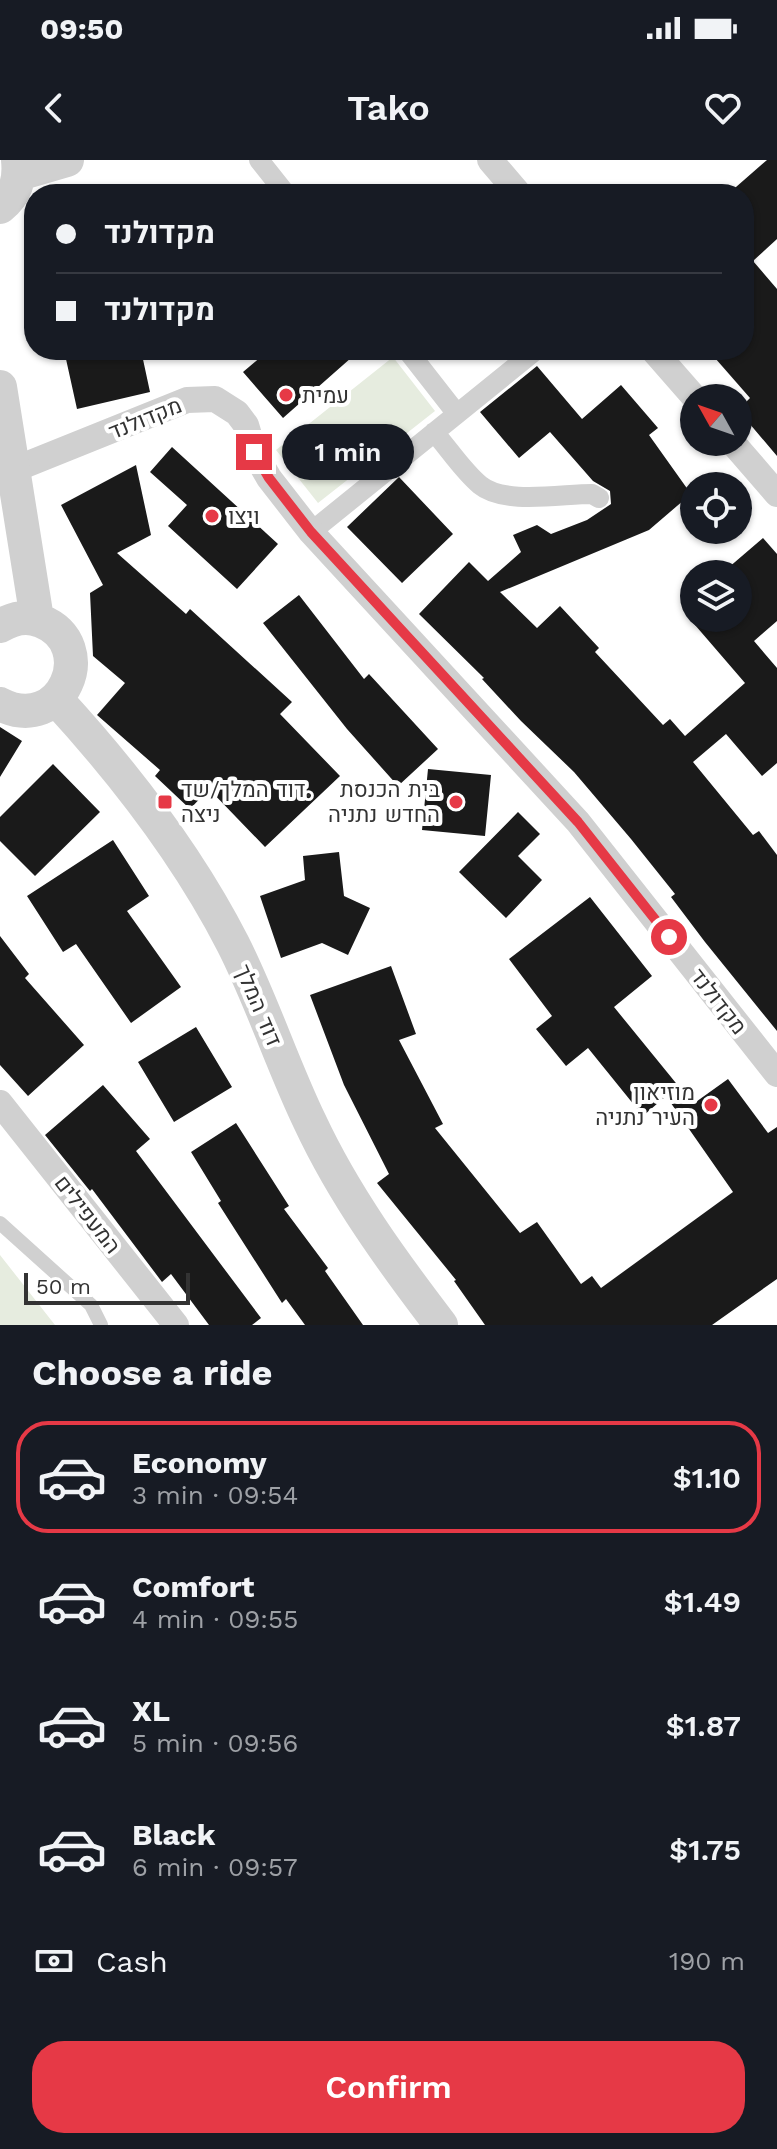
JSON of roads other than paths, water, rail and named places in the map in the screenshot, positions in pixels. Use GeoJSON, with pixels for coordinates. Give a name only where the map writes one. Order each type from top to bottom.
{"type":"FeatureCollection","features":[{"type":"Feature","properties":{"kind":"street"},"geometry":{"type":"LineString","coordinates":[[0,207],[17,187],[19,167],[67,160]]}},
{"type":"Feature","properties":{"kind":"street"},"geometry":{"type":"LineString","coordinates":[[259,160],[278,184]]}},
{"type":"Feature","properties":{"kind":"street"},"geometry":{"type":"LineString","coordinates":[[490,160],[510,184]]}},
{"type":"Feature","properties":{"kind":"street"},"geometry":{"type":"LineString","coordinates":[[415,360],[457,414]]}},
{"type":"Feature","properties":{"kind":"street"},"geometry":{"type":"LineString","coordinates":[[311,532],[524,360]]}},
{"type":"Feature","properties":{"kind":"street"},"geometry":{"type":"LineString","coordinates":[[662,360],[683,384]]}},
{"type":"Feature","properties":{"kind":"street"},"geometry":{"type":"LineString","coordinates":[[0,387],[37,619]]}},
{"type":"Feature","properties":{"kind":"street","name":"מקדולנד"},"geometry":{"type":"LineString","coordinates":[[13,470],[187,400],[215,399],[227,404],[246,425],[254,452],[269,478],[311,532],[578,822],[777,1074]]}},
{"type":"Feature","properties":{"kind":"street"},"geometry":{"type":"LineString","coordinates":[[434,432],[478,484],[492,493],[507,496],[592,494],[599,498]]}},
{"type":"Feature","properties":{"kind":"street"},"geometry":{"type":"LineString","coordinates":[[744,456],[777,494]]}},
{"type":"Feature","properties":{"kind":"street"},"geometry":{"type":"LineString","coordinates":[[0,626],[8,620],[23,617],[51,625],[70,651],[72,666],[68,682],[56,699],[33,711],[0,704]]}},
{"type":"Feature","properties":{"kind":"street","name":"דוד המלך"},"geometry":{"type":"LineString","coordinates":[[56,699],[99,745],[151,812],[196,881],[233,945],[310,1123],[339,1177],[402,1273],[441,1325]]}},
{"type":"Feature","properties":{"kind":"street","name":"המעפילים"},"geometry":{"type":"LineString","coordinates":[[0,1103],[176,1325]]}},
{"type":"Feature","properties":{"kind":"lane"},"geometry":{"type":"LineString","coordinates":[[0,1223],[91,1305],[101,1325]]}},
{"type":"Feature","properties":{"kind":"place","name":"עמית"},"geometry":{"type":"Point","coordinates":[286,395]}},
{"type":"Feature","properties":{"kind":"place","name":"ויצו"},"geometry":{"type":"Point","coordinates":[212,516]}},
{"type":"Feature","properties":{"kind":"place","name":"דוד המלך/שד. ניצה"},"geometry":{"type":"Point","coordinates":[165,802]}},
{"type":"Feature","properties":{"kind":"place","name":"בית הכנסת החדש נתניה"},"geometry":{"type":"Point","coordinates":[456,802]}},
{"type":"Feature","properties":{"kind":"place","name":"מוזיאון העיר נתניה"},"geometry":{"type":"Point","coordinates":[711,1105]}}]}
